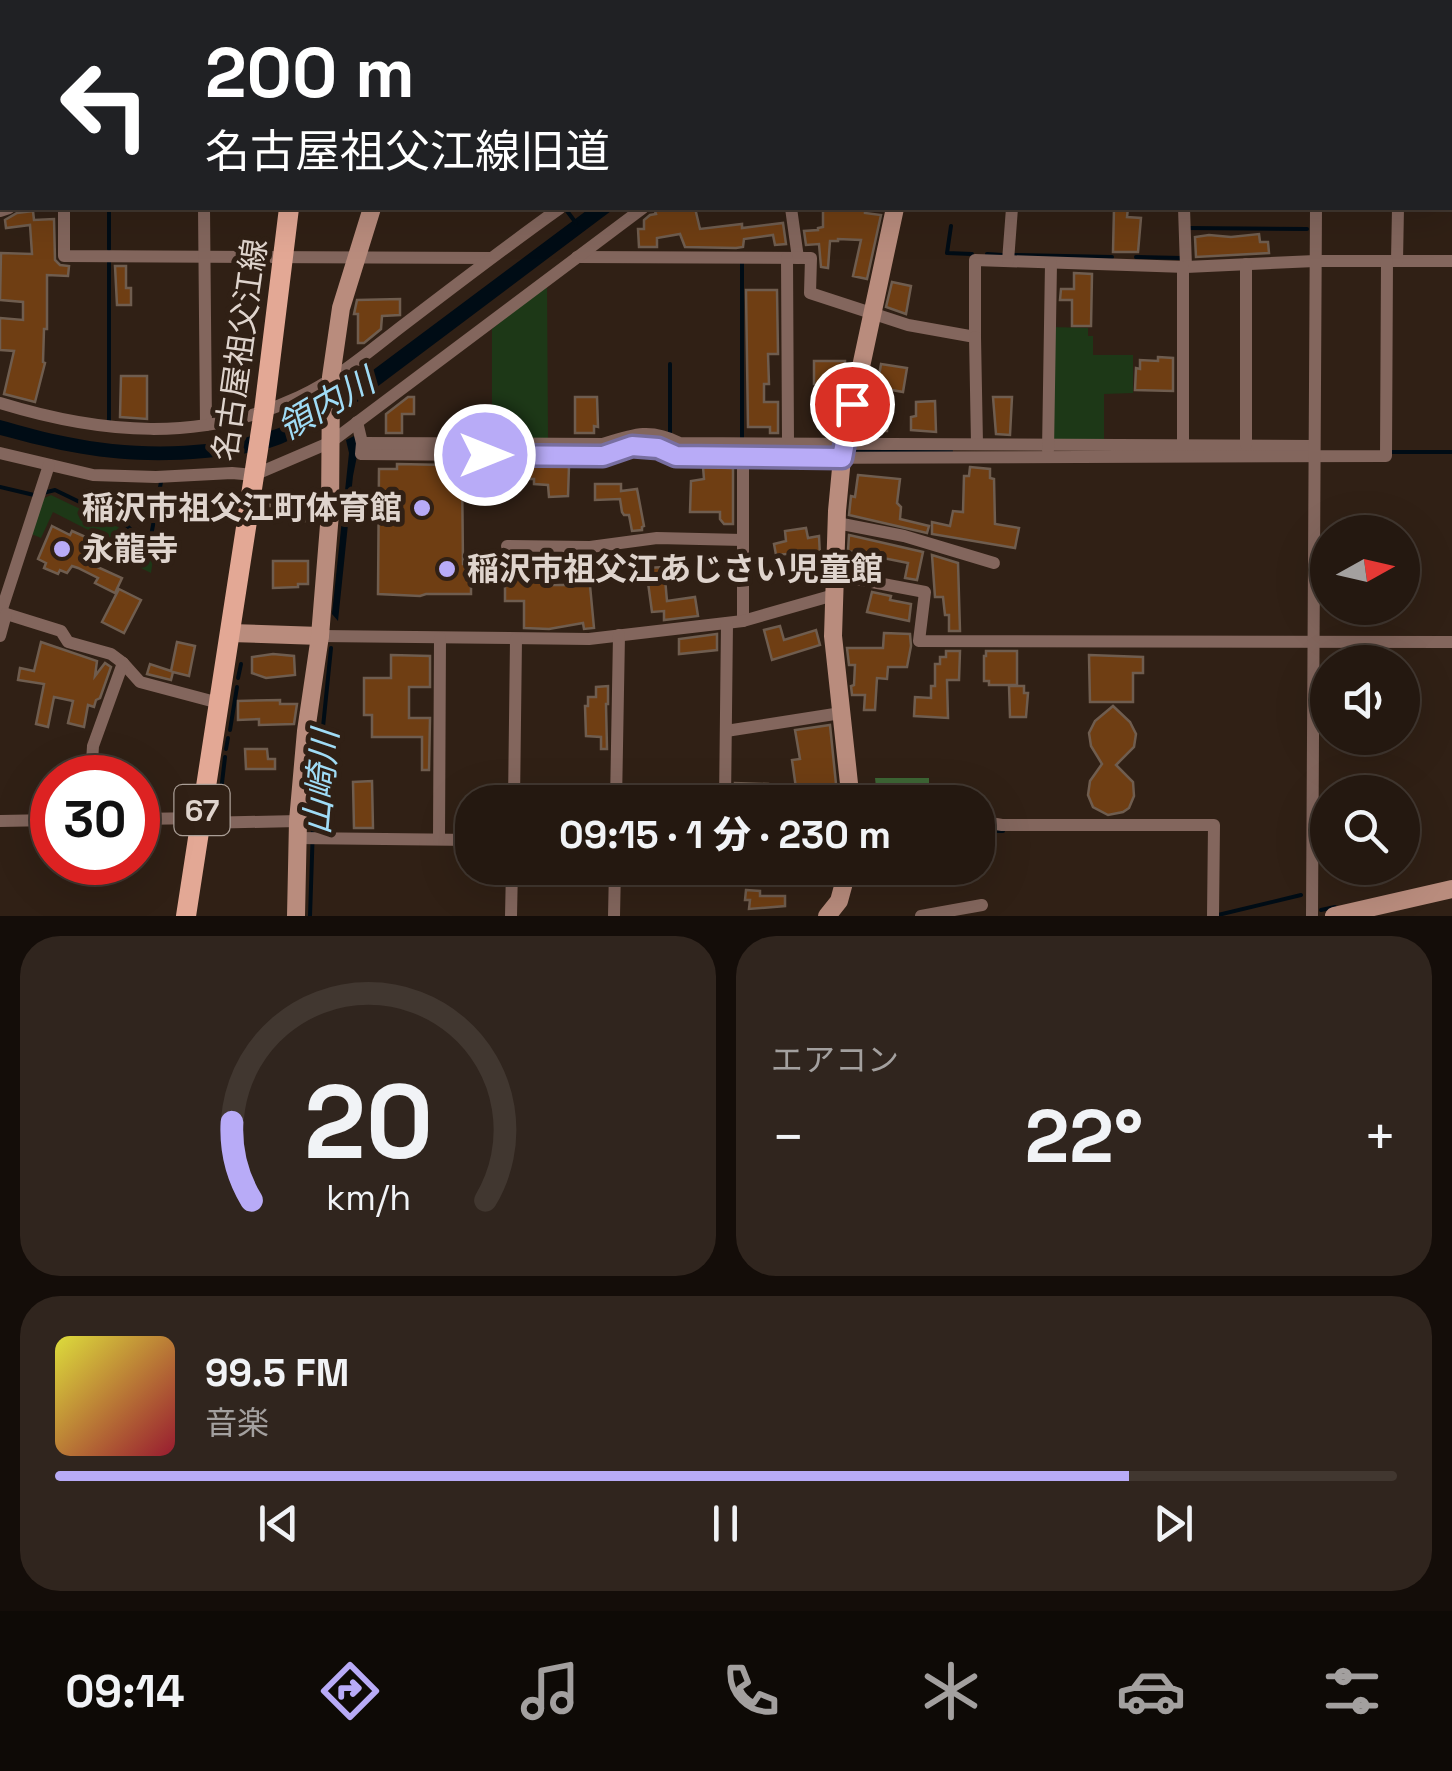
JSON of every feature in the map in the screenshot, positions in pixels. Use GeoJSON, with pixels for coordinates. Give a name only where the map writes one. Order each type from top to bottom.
{"type":"FeatureCollection","features":[{"type":"Feature","properties":{"kind":"main road","name":"名古屋祖父江線"},"geometry":{"type":"LineString","coordinates":[[186,916],[255,471],[289,210]]}},
{"type":"Feature","properties":{"kind":"street"},"geometry":{"type":"LineString","coordinates":[[64,210],[64,256],[491,258]]}},
{"type":"Feature","properties":{"kind":"street"},"geometry":{"type":"LineString","coordinates":[[204,210],[206,425]]}},
{"type":"Feature","properties":{"kind":"street"},"geometry":{"type":"LineString","coordinates":[[296,916],[304,834],[306,731],[320,636],[330,513],[331,381],[342,308],[371,210]]}},
{"type":"Feature","properties":{"kind":"street"},"geometry":{"type":"LineString","coordinates":[[0,402],[104,428],[167,430],[263,414],[331,381],[555,210]]}},
{"type":"Feature","properties":{"kind":"street"},"geometry":{"type":"LineString","coordinates":[[0,454],[93,475],[156,477],[255,471],[332,438],[357,422],[640,210]]}},
{"type":"Feature","properties":{"kind":"street"},"geometry":{"type":"LineString","coordinates":[[788,443],[791,210]]}},
{"type":"Feature","properties":{"kind":"street"},"geometry":{"type":"LineString","coordinates":[[849,785],[833,636],[837,523],[844,450],[894,210]]}},
{"type":"Feature","properties":{"kind":"street"},"geometry":{"type":"LineString","coordinates":[[1008,261],[1012,210]]}},
{"type":"Feature","properties":{"kind":"street"},"geometry":{"type":"LineString","coordinates":[[1182,451],[1184,210]]}},
{"type":"Feature","properties":{"kind":"street"},"geometry":{"type":"LineString","coordinates":[[1312,916],[1316,210]]}},
{"type":"Feature","properties":{"kind":"street"},"geometry":{"type":"LineString","coordinates":[[1182,451],[1246,446],[1386,456],[1392,261],[1398,210]]}},
{"type":"Feature","properties":{"kind":"street"},"geometry":{"type":"LineString","coordinates":[[577,256],[811,258],[810,293],[908,325],[975,338]]}},
{"type":"Feature","properties":{"kind":"street"},"geometry":{"type":"LineString","coordinates":[[977,444],[975,260],[1184,267],[1315,261],[1452,262]]}},
{"type":"Feature","properties":{"kind":"street"},"geometry":{"type":"LineString","coordinates":[[1048,450],[1051,263]]}},
{"type":"Feature","properties":{"kind":"street"},"geometry":{"type":"LineString","coordinates":[[1246,264],[1246,446]]}},
{"type":"Feature","properties":{"kind":"street"},"geometry":{"type":"LineString","coordinates":[[357,422],[361,454],[603,456],[632,446],[658,448],[676,456],[743,458],[977,444],[1048,450]]}},
{"type":"Feature","properties":{"kind":"street"},"geometry":{"type":"LineString","coordinates":[[362,444],[603,444],[638,433],[680,443],[788,443],[844,450],[1314,451]]}},
{"type":"Feature","properties":{"kind":"street"},"geometry":{"type":"LineString","coordinates":[[743,458],[743,621]]}},
{"type":"Feature","properties":{"kind":"street"},"geometry":{"type":"LineString","coordinates":[[0,636],[2,613],[48,465]]}},
{"type":"Feature","properties":{"kind":"street"},"geometry":{"type":"LineString","coordinates":[[837,523],[904,536],[994,562]]}},
{"type":"Feature","properties":{"kind":"street"},"geometry":{"type":"LineString","coordinates":[[507,546],[590,547],[657,538],[743,540]]}},
{"type":"Feature","properties":{"kind":"street"},"geometry":{"type":"LineString","coordinates":[[835,574],[925,592],[918,641],[1452,642]]}},
{"type":"Feature","properties":{"kind":"street"},"geometry":{"type":"LineString","coordinates":[[230,633],[589,639],[743,621],[834,595]]}},
{"type":"Feature","properties":{"kind":"street"},"geometry":{"type":"LineString","coordinates":[[2,613],[61,630],[68,642],[111,654],[140,682],[219,703]]}},
{"type":"Feature","properties":{"kind":"street"},"geometry":{"type":"LineString","coordinates":[[725,785],[727,623]]}},
{"type":"Feature","properties":{"kind":"street"},"geometry":{"type":"LineString","coordinates":[[616,785],[619,635]]}},
{"type":"Feature","properties":{"kind":"street"},"geometry":{"type":"LineString","coordinates":[[439,839],[440,638]]}},
{"type":"Feature","properties":{"kind":"street"},"geometry":{"type":"LineString","coordinates":[[514,785],[516,639]]}},
{"type":"Feature","properties":{"kind":"street"},"geometry":{"type":"LineString","coordinates":[[92,755],[123,662]]}},
{"type":"Feature","properties":{"kind":"street"},"geometry":{"type":"LineString","coordinates":[[726,731],[841,713]]}},
{"type":"Feature","properties":{"kind":"street"},"geometry":{"type":"LineString","coordinates":[[160,819],[201,820],[304,834],[455,839]]}},
{"type":"Feature","properties":{"kind":"street"},"geometry":{"type":"LineString","coordinates":[[0,822],[30,821]]}},
{"type":"Feature","properties":{"kind":"street"},"geometry":{"type":"LineString","coordinates":[[995,824],[1214,825],[1214,916]]}},
{"type":"Feature","properties":{"kind":"street"},"geometry":{"type":"LineString","coordinates":[[512,885],[512,916]]}},
{"type":"Feature","properties":{"kind":"street"},"geometry":{"type":"LineString","coordinates":[[614,916],[615,885]]}},
{"type":"Feature","properties":{"kind":"street"},"geometry":{"type":"LineString","coordinates":[[1334,916],[1452,889]]}},
{"type":"Feature","properties":{"kind":"street"},"geometry":{"type":"LineString","coordinates":[[921,916],[982,905]]}},
{"type":"Feature","properties":{"kind":"street"},"geometry":{"type":"LineString","coordinates":[[827,916],[842,908]]}},
{"type":"Feature","properties":{"kind":"green space"},"geometry":{"type":"Polygon","coordinates":[[[547,284],[548,441],[492,440],[492,329],[547,284]]]}},
{"type":"Feature","properties":{"kind":"green space"},"geometry":{"type":"Polygon","coordinates":[[[1052,327],[1088,328],[1088,336],[1093,336],[1093,355],[1133,355],[1133,393],[1104,394],[1104,441],[1051,441],[1052,327]]]}},
{"type":"Feature","properties":{"kind":"green space"},"geometry":{"type":"Polygon","coordinates":[[[51,495],[122,529],[153,559],[151,573],[131,563],[135,554],[53,512],[41,538],[29,533],[40,500],[51,495]]]}},
{"type":"Feature","properties":{"kind":"green space"},"geometry":{"type":"Polygon","coordinates":[[[875,778],[929,778],[929,785],[876,785],[875,778]]]}},
{"type":"Feature","properties":{"kind":"water","name":"領内川"},"geometry":{"type":"Polygon","coordinates":[[[587,210],[612,210],[349,408],[281,444],[234,455],[151,460],[77,453],[0,435],[0,420],[95,442],[154,446],[215,443],[272,430],[334,399],[587,210]]]}},
{"type":"Feature","properties":{"kind":"water"},"geometry":{"type":"Polygon","coordinates":[[[354,436],[359,446],[338,621],[332,614],[349,453],[346,440],[354,436]]]}},
{"type":"Feature","properties":{"kind":"building"},"geometry":{"type":"Polygon","coordinates":[[[655,210],[695,210],[700,229],[783,223],[786,244],[775,245],[773,235],[744,239],[743,247],[736,248],[685,247],[680,234],[657,238],[657,247],[639,247],[638,229],[644,229],[644,220],[656,214],[655,210]]]}},
{"type":"Feature","properties":{"kind":"building"},"geometry":{"type":"Polygon","coordinates":[[[823,210],[865,210],[881,215],[867,279],[853,276],[861,240],[830,241],[828,268],[821,267],[819,244],[806,245],[804,231],[823,227],[823,210]]]}},
{"type":"Feature","properties":{"kind":"building"},"geometry":{"type":"Polygon","coordinates":[[[1114,210],[1128,210],[1127,217],[1141,218],[1138,252],[1113,252],[1114,210]]]}},
{"type":"Feature","properties":{"kind":"building"},"geometry":{"type":"Polygon","coordinates":[[[33,211],[34,220],[54,219],[55,260],[69,266],[68,276],[47,275],[45,363],[35,402],[4,394],[14,351],[0,350],[0,318],[23,320],[23,302],[0,300],[1,253],[32,254],[30,225],[6,228],[5,220],[33,211]]]}},
{"type":"Feature","properties":{"kind":"building"},"geometry":{"type":"Polygon","coordinates":[[[1259,234],[1260,242],[1268,242],[1269,253],[1196,257],[1195,237],[1259,234]]]}},
{"type":"Feature","properties":{"kind":"building"},"geometry":{"type":"Polygon","coordinates":[[[115,266],[126,266],[131,305],[117,305],[115,266]]]}},
{"type":"Feature","properties":{"kind":"building"},"geometry":{"type":"Polygon","coordinates":[[[1074,273],[1092,274],[1091,326],[1072,326],[1072,300],[1060,300],[1061,289],[1074,289],[1074,273]]]}},
{"type":"Feature","properties":{"kind":"building"},"geometry":{"type":"Polygon","coordinates":[[[892,282],[911,286],[906,314],[886,307],[892,282]]]}},
{"type":"Feature","properties":{"kind":"building"},"geometry":{"type":"Polygon","coordinates":[[[746,290],[777,290],[778,354],[768,354],[769,384],[764,384],[764,402],[778,402],[778,433],[770,433],[770,427],[748,427],[746,290]]]}},
{"type":"Feature","properties":{"kind":"building"},"geometry":{"type":"Polygon","coordinates":[[[400,299],[400,315],[382,316],[381,329],[364,343],[358,343],[358,314],[354,314],[357,300],[400,299]]]}},
{"type":"Feature","properties":{"kind":"building"},"geometry":{"type":"Polygon","coordinates":[[[1158,357],[1173,358],[1173,391],[1135,390],[1140,360],[1158,361],[1158,357]]]}},
{"type":"Feature","properties":{"kind":"building"},"geometry":{"type":"Polygon","coordinates":[[[814,361],[845,361],[845,383],[814,384],[814,361]]]}},
{"type":"Feature","properties":{"kind":"building"},"geometry":{"type":"Polygon","coordinates":[[[881,364],[907,368],[903,392],[886,389],[881,411],[888,411],[887,431],[870,431],[869,401],[872,386],[877,388],[881,364]]]}},
{"type":"Feature","properties":{"kind":"building"},"geometry":{"type":"Polygon","coordinates":[[[121,376],[147,376],[147,419],[120,417],[121,376]]]}},
{"type":"Feature","properties":{"kind":"building"},"geometry":{"type":"Polygon","coordinates":[[[408,397],[414,397],[414,414],[402,414],[402,433],[386,433],[386,414],[408,397]]]}},
{"type":"Feature","properties":{"kind":"building"},"geometry":{"type":"Polygon","coordinates":[[[575,397],[597,397],[598,427],[594,426],[594,433],[575,433],[575,397]]]}},
{"type":"Feature","properties":{"kind":"building"},"geometry":{"type":"Polygon","coordinates":[[[993,397],[1012,397],[1010,435],[996,434],[993,397]]]}},
{"type":"Feature","properties":{"kind":"building"},"geometry":{"type":"Polygon","coordinates":[[[935,401],[936,432],[911,430],[916,402],[935,401]]]}},
{"type":"Feature","properties":{"kind":"building"},"geometry":{"type":"Polygon","coordinates":[[[397,464],[462,469],[463,564],[471,564],[471,594],[378,594],[379,469],[397,469],[397,464]]]}},
{"type":"Feature","properties":{"kind":"building"},"geometry":{"type":"Polygon","coordinates":[[[520,465],[569,466],[568,496],[549,497],[548,485],[524,479],[520,465]]]}},
{"type":"Feature","properties":{"kind":"building"},"geometry":{"type":"Polygon","coordinates":[[[703,467],[733,468],[733,524],[724,524],[720,512],[690,512],[691,481],[704,479],[703,467]]]}},
{"type":"Feature","properties":{"kind":"building"},"geometry":{"type":"Polygon","coordinates":[[[970,467],[990,469],[990,478],[994,479],[995,524],[1019,528],[1015,548],[932,534],[932,522],[950,526],[953,511],[963,512],[964,476],[969,476],[970,467]]]}},
{"type":"Feature","properties":{"kind":"building"},"geometry":{"type":"Polygon","coordinates":[[[858,475],[900,479],[900,519],[929,526],[927,533],[849,515],[858,475]]]}},
{"type":"Feature","properties":{"kind":"building"},"geometry":{"type":"Polygon","coordinates":[[[595,484],[621,484],[621,491],[637,489],[642,530],[632,531],[620,499],[595,500],[595,484]]]}},
{"type":"Feature","properties":{"kind":"building"},"geometry":{"type":"Polygon","coordinates":[[[270,495],[318,495],[317,522],[291,520],[290,506],[270,506],[270,495]]]}},
{"type":"Feature","properties":{"kind":"building"},"geometry":{"type":"Polygon","coordinates":[[[52,526],[90,539],[82,560],[122,578],[115,593],[78,568],[72,566],[67,573],[60,570],[58,574],[44,568],[46,563],[38,559],[52,526]]]}},
{"type":"Feature","properties":{"kind":"building"},"geometry":{"type":"Polygon","coordinates":[[[806,528],[808,538],[819,536],[821,577],[804,584],[798,553],[776,555],[774,544],[786,541],[785,531],[806,528]]]}},
{"type":"Feature","properties":{"kind":"building"},"geometry":{"type":"Polygon","coordinates":[[[849,535],[923,552],[917,580],[905,578],[908,563],[848,551],[849,535]]]}},
{"type":"Feature","properties":{"kind":"building"},"geometry":{"type":"Polygon","coordinates":[[[932,555],[958,563],[960,631],[949,631],[943,597],[935,597],[932,555]]]}},
{"type":"Feature","properties":{"kind":"building"},"geometry":{"type":"Polygon","coordinates":[[[505,556],[568,557],[568,566],[550,566],[550,585],[576,585],[575,578],[589,575],[594,628],[584,629],[583,623],[549,629],[524,628],[524,601],[505,601],[505,556]]]}},
{"type":"Feature","properties":{"kind":"building"},"geometry":{"type":"Polygon","coordinates":[[[273,561],[308,561],[308,584],[273,588],[273,561]]]}},
{"type":"Feature","properties":{"kind":"building"},"geometry":{"type":"Polygon","coordinates":[[[664,567],[667,601],[695,597],[698,616],[664,620],[664,611],[652,612],[646,568],[664,567]]]}},
{"type":"Feature","properties":{"kind":"building"},"geometry":{"type":"Polygon","coordinates":[[[119,589],[141,600],[124,633],[102,622],[119,589]]]}},
{"type":"Feature","properties":{"kind":"building"},"geometry":{"type":"Polygon","coordinates":[[[872,592],[911,604],[909,621],[867,612],[872,592]]]}},
{"type":"Feature","properties":{"kind":"building"},"geometry":{"type":"Polygon","coordinates":[[[780,626],[784,640],[816,630],[820,645],[772,660],[764,630],[780,626]]]}},
{"type":"Feature","properties":{"kind":"building"},"geometry":{"type":"Polygon","coordinates":[[[884,633],[910,634],[907,667],[888,667],[887,679],[877,678],[875,710],[864,710],[865,695],[852,695],[855,665],[849,665],[847,648],[883,648],[884,633]]]}},
{"type":"Feature","properties":{"kind":"building"},"geometry":{"type":"Polygon","coordinates":[[[717,634],[717,650],[679,654],[679,639],[717,634]]]}},
{"type":"Feature","properties":{"kind":"building"},"geometry":{"type":"Polygon","coordinates":[[[41,642],[97,661],[95,676],[105,663],[111,667],[100,698],[94,707],[88,705],[84,727],[68,723],[73,701],[54,697],[48,727],[36,724],[44,684],[18,680],[20,668],[34,671],[41,642]]]}},
{"type":"Feature","properties":{"kind":"building"},"geometry":{"type":"Polygon","coordinates":[[[177,642],[195,646],[189,676],[173,672],[171,680],[147,674],[150,664],[171,671],[177,642]]]}},
{"type":"Feature","properties":{"kind":"building"},"geometry":{"type":"Polygon","coordinates":[[[946,651],[960,651],[959,680],[947,680],[948,718],[914,716],[915,697],[931,698],[935,664],[940,664],[940,657],[946,657],[946,651]]]}},
{"type":"Feature","properties":{"kind":"building"},"geometry":{"type":"Polygon","coordinates":[[[986,651],[1017,651],[1017,685],[989,685],[989,681],[984,681],[986,651]]]}},
{"type":"Feature","properties":{"kind":"building"},"geometry":{"type":"Polygon","coordinates":[[[391,655],[430,656],[430,687],[409,687],[409,718],[430,718],[429,770],[422,770],[422,737],[372,737],[372,715],[364,715],[364,678],[391,678],[391,655]]]}},
{"type":"Feature","properties":{"kind":"building"},"geometry":{"type":"Polygon","coordinates":[[[1089,655],[1143,657],[1143,673],[1133,673],[1133,702],[1090,702],[1089,655]]]}},
{"type":"Feature","properties":{"kind":"building"},"geometry":{"type":"Polygon","coordinates":[[[294,656],[295,675],[266,678],[252,673],[252,657],[294,656]]]}},
{"type":"Feature","properties":{"kind":"building"},"geometry":{"type":"Polygon","coordinates":[[[608,686],[607,749],[601,749],[601,737],[586,736],[585,706],[588,697],[596,697],[596,687],[608,686]]]}},
{"type":"Feature","properties":{"kind":"building"},"geometry":{"type":"Polygon","coordinates":[[[1009,686],[1024,686],[1024,693],[1028,693],[1026,717],[1010,717],[1009,686]]]}},
{"type":"Feature","properties":{"kind":"building"},"geometry":{"type":"Polygon","coordinates":[[[280,700],[280,704],[297,704],[294,724],[259,725],[259,719],[238,720],[238,701],[280,700]]]}},
{"type":"Feature","properties":{"kind":"building"},"geometry":{"type":"Polygon","coordinates":[[[1113,706],[1136,734],[1134,747],[1116,765],[1133,782],[1134,796],[1129,808],[1108,815],[1093,807],[1088,795],[1090,781],[1102,764],[1091,746],[1089,733],[1095,721],[1113,706]]]}},
{"type":"Feature","properties":{"kind":"building"},"geometry":{"type":"Polygon","coordinates":[[[830,725],[836,784],[796,785],[792,760],[800,759],[795,730],[830,725]]]}},
{"type":"Feature","properties":{"kind":"building"},"geometry":{"type":"Polygon","coordinates":[[[245,749],[267,749],[268,759],[275,759],[275,769],[246,769],[245,749]]]}},
{"type":"Feature","properties":{"kind":"building"},"geometry":{"type":"Polygon","coordinates":[[[372,781],[373,828],[354,828],[353,782],[372,781]]]}},
{"type":"Feature","properties":{"kind":"building"},"geometry":{"type":"Polygon","coordinates":[[[746,890],[760,891],[760,896],[785,896],[785,906],[749,909],[746,890]]]}},
{"type":"Feature","properties":{"kind":"waterway"},"geometry":{"type":"LineString","coordinates":[[109,210],[109,249]]}},
{"type":"Feature","properties":{"kind":"waterway"},"geometry":{"type":"LineString","coordinates":[[567,211],[576,223]]}},
{"type":"Feature","properties":{"kind":"waterway"},"geometry":{"type":"LineString","coordinates":[[951,226],[947,253],[972,254]]}},
{"type":"Feature","properties":{"kind":"waterway"},"geometry":{"type":"LineString","coordinates":[[1187,228],[1307,229]]}},
{"type":"Feature","properties":{"kind":"waterway"},"geometry":{"type":"LineString","coordinates":[[987,254],[1002,255]]}},
{"type":"Feature","properties":{"kind":"waterway"},"geometry":{"type":"LineString","coordinates":[[1013,255],[1112,257]]}},
{"type":"Feature","properties":{"kind":"waterway"},"geometry":{"type":"LineString","coordinates":[[1136,257],[1181,258]]}},
{"type":"Feature","properties":{"kind":"waterway"},"geometry":{"type":"LineString","coordinates":[[109,261],[109,421]]}},
{"type":"Feature","properties":{"kind":"waterway"},"geometry":{"type":"LineString","coordinates":[[742,263],[742,438]]}},
{"type":"Feature","properties":{"kind":"waterway"},"geometry":{"type":"LineString","coordinates":[[670,364],[670,434]]}},
{"type":"Feature","properties":{"kind":"waterway"},"geometry":{"type":"LineString","coordinates":[[649,440],[679,450],[733,450]]}},
{"type":"Feature","properties":{"kind":"waterway"},"geometry":{"type":"LineString","coordinates":[[739,450],[835,451]]}},
{"type":"Feature","properties":{"kind":"waterway"},"geometry":{"type":"LineString","coordinates":[[852,451],[951,451]]}},
{"type":"Feature","properties":{"kind":"waterway"},"geometry":{"type":"LineString","coordinates":[[1392,452],[1452,452]]}},
{"type":"Feature","properties":{"kind":"waterway"},"geometry":{"type":"LineString","coordinates":[[43,493],[55,490],[125,524],[149,547],[161,482]]}},
{"type":"Feature","properties":{"kind":"waterway"},"geometry":{"type":"LineString","coordinates":[[0,487],[34,495]]}},
{"type":"Feature","properties":{"kind":"waterway","name":"山崎川"},"geometry":{"type":"LineString","coordinates":[[310,916],[313,826],[331,648]]}},
{"type":"Feature","properties":{"kind":"waterway"},"geometry":{"type":"LineString","coordinates":[[238,678],[241,664]]}},
{"type":"Feature","properties":{"kind":"waterway"},"geometry":{"type":"LineString","coordinates":[[230,730],[237,687]]}},
{"type":"Feature","properties":{"kind":"waterway"},"geometry":{"type":"LineString","coordinates":[[226,749],[228,738]]}},
{"type":"Feature","properties":{"kind":"waterway"},"geometry":{"type":"LineString","coordinates":[[218,817],[225,757]]}},
{"type":"Feature","properties":{"kind":"waterway"},"geometry":{"type":"LineString","coordinates":[[995,831],[1003,831]]}},
{"type":"Feature","properties":{"kind":"waterway"},"geometry":{"type":"LineString","coordinates":[[1218,915],[1301,895]]}},
{"type":"Feature","properties":{"kind":"waterway"},"geometry":{"type":"LineString","coordinates":[[1321,910],[1335,907]]}},
{"type":"Feature","properties":{"kind":"place","name":"稲沢市祖父江町体育館"},"geometry":{"type":"Point","coordinates":[422,508]}},
{"type":"Feature","properties":{"kind":"place","name":"永龍寺"},"geometry":{"type":"Point","coordinates":[62,549]}},
{"type":"Feature","properties":{"kind":"place","name":"稲沢市祖父江あじさい児童館"},"geometry":{"type":"Point","coordinates":[447,569]}},
{"type":"Feature","properties":{"kind":"route"},"geometry":{"type":"LineString","coordinates":[[485,455],[603,456],[632,446],[658,448],[676,456],[842,458],[852,404]]}}]}
